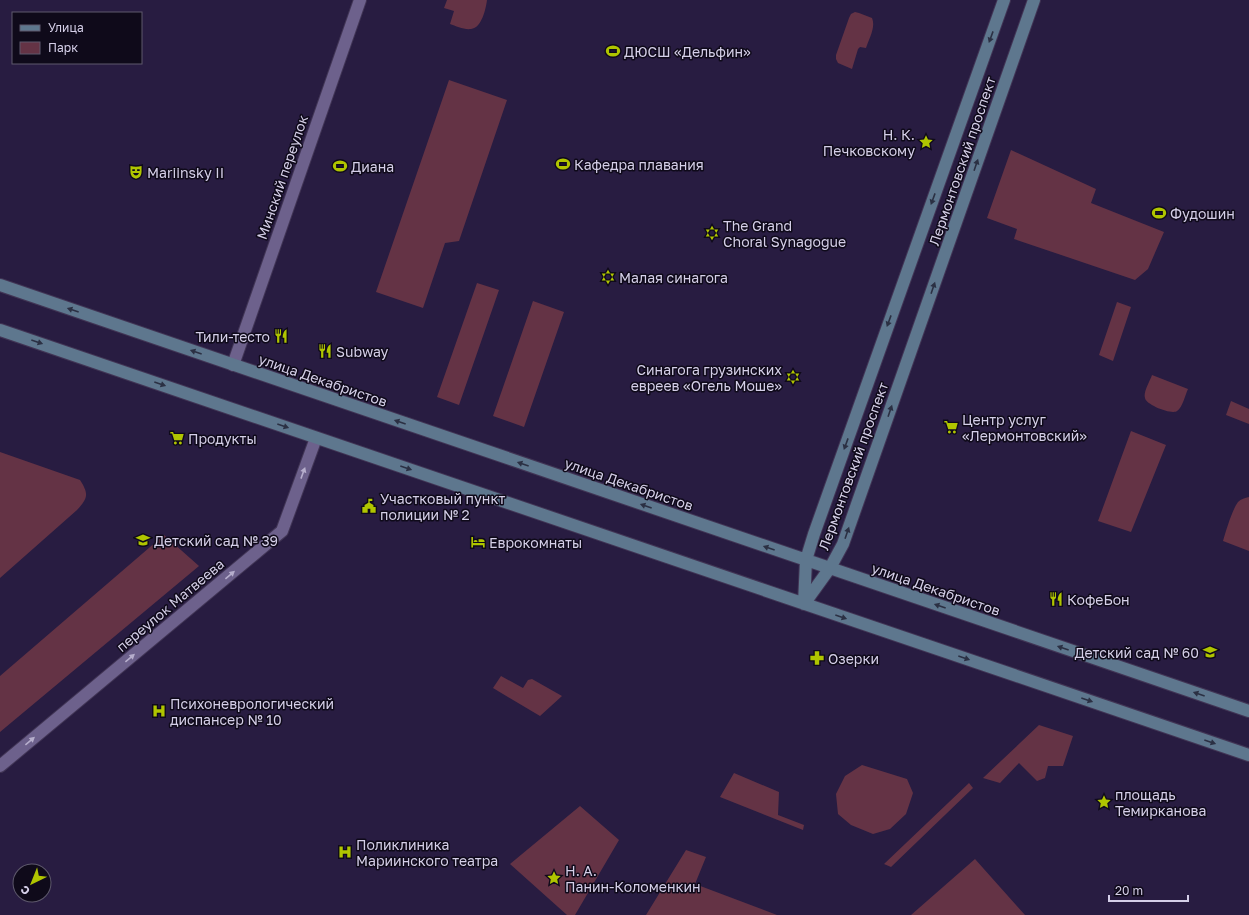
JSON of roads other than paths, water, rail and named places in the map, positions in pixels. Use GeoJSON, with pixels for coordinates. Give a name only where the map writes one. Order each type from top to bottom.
{"type":"FeatureCollection","features":[{"type":"Feature","properties":{"kind":"main road","name":"Лермонтовский проспект"},"geometry":{"type":"LineString","coordinates":[[804,604],[806,560],[819,518],[1004,0]]}},
{"type":"Feature","properties":{"kind":"main road","name":"Лермонтовский проспект"},"geometry":{"type":"LineString","coordinates":[[804,604],[830,568],[843,544],[1034,0]]}},
{"type":"Feature","properties":{"kind":"main road","name":"улица Декабристов"},"geometry":{"type":"LineString","coordinates":[[0,284],[232,365],[1249,711]]}},
{"type":"Feature","properties":{"kind":"main road"},"geometry":{"type":"LineString","coordinates":[[0,330],[1249,755]]}},
{"type":"Feature","properties":{"kind":"street","name":"Минский переулок"},"geometry":{"type":"LineString","coordinates":[[232,365],[360,0]]}},
{"type":"Feature","properties":{"kind":"street","name":"переулок Матвеева"},"geometry":{"type":"LineString","coordinates":[[0,766],[282,531],[316,438]]}},
{"type":"Feature","properties":{"kind":"place","name":"ДЮСШ «Дельфин»"},"geometry":{"type":"Point","coordinates":[613,51]}},
{"type":"Feature","properties":{"kind":"place","name":"Н. К. Печковскому"},"geometry":{"type":"Point","coordinates":[926,142]}},
{"type":"Feature","properties":{"kind":"place","name":"Кафедра плавания"},"geometry":{"type":"Point","coordinates":[563,164]}},
{"type":"Feature","properties":{"kind":"place","name":"Диана"},"geometry":{"type":"Point","coordinates":[340,166]}},
{"type":"Feature","properties":{"kind":"place","name":"Mariinsky II"},"geometry":{"type":"Point","coordinates":[136,172]}},
{"type":"Feature","properties":{"kind":"place","name":"Фудошин"},"geometry":{"type":"Point","coordinates":[1159,213]}},
{"type":"Feature","properties":{"kind":"place","name":"The Grand Choral Synagogue"},"geometry":{"type":"Point","coordinates":[712,233]}},
{"type":"Feature","properties":{"kind":"place","name":"Малая синагога"},"geometry":{"type":"Point","coordinates":[608,277]}},
{"type":"Feature","properties":{"kind":"place","name":"Тили-тесто"},"geometry":{"type":"Point","coordinates":[281,336]}},
{"type":"Feature","properties":{"kind":"place","name":"Subway"},"geometry":{"type":"Point","coordinates":[325,351]}},
{"type":"Feature","properties":{"kind":"place","name":"Синагога грузинских евреев «Огель Моше»"},"geometry":{"type":"Point","coordinates":[793,377]}},
{"type":"Feature","properties":{"kind":"place","name":"Центр услуг «Лермонтовский»"},"geometry":{"type":"Point","coordinates":[951,427]}},
{"type":"Feature","properties":{"kind":"place","name":"Продукты"},"geometry":{"type":"Point","coordinates":[177,438]}},
{"type":"Feature","properties":{"kind":"place","name":"Участковый пункт полиции № 2"},"geometry":{"type":"Point","coordinates":[369,506]}},
{"type":"Feature","properties":{"kind":"place","name":"Детский сад № 39"},"geometry":{"type":"Point","coordinates":[143,540]}},
{"type":"Feature","properties":{"kind":"place","name":"Еврокомнаты"},"geometry":{"type":"Point","coordinates":[478,542]}},
{"type":"Feature","properties":{"kind":"place","name":"КофеБон"},"geometry":{"type":"Point","coordinates":[1056,599]}},
{"type":"Feature","properties":{"kind":"place","name":"Детский сад № 60"},"geometry":{"type":"Point","coordinates":[1210,652]}},
{"type":"Feature","properties":{"kind":"place","name":"Озерки"},"geometry":{"type":"Point","coordinates":[817,658]}},
{"type":"Feature","properties":{"kind":"place","name":"Психоневрологический диспансер № 10"},"geometry":{"type":"Point","coordinates":[159,711]}},
{"type":"Feature","properties":{"kind":"place","name":"площадь Темирканова"},"geometry":{"type":"Point","coordinates":[1104,802]}},
{"type":"Feature","properties":{"kind":"place","name":"Поликлиника Мариинского театра"},"geometry":{"type":"Point","coordinates":[345,852]}},
{"type":"Feature","properties":{"kind":"place","name":"Н. А. Панин-Коломенкин"},"geometry":{"type":"Point","coordinates":[554,878]}}]}
